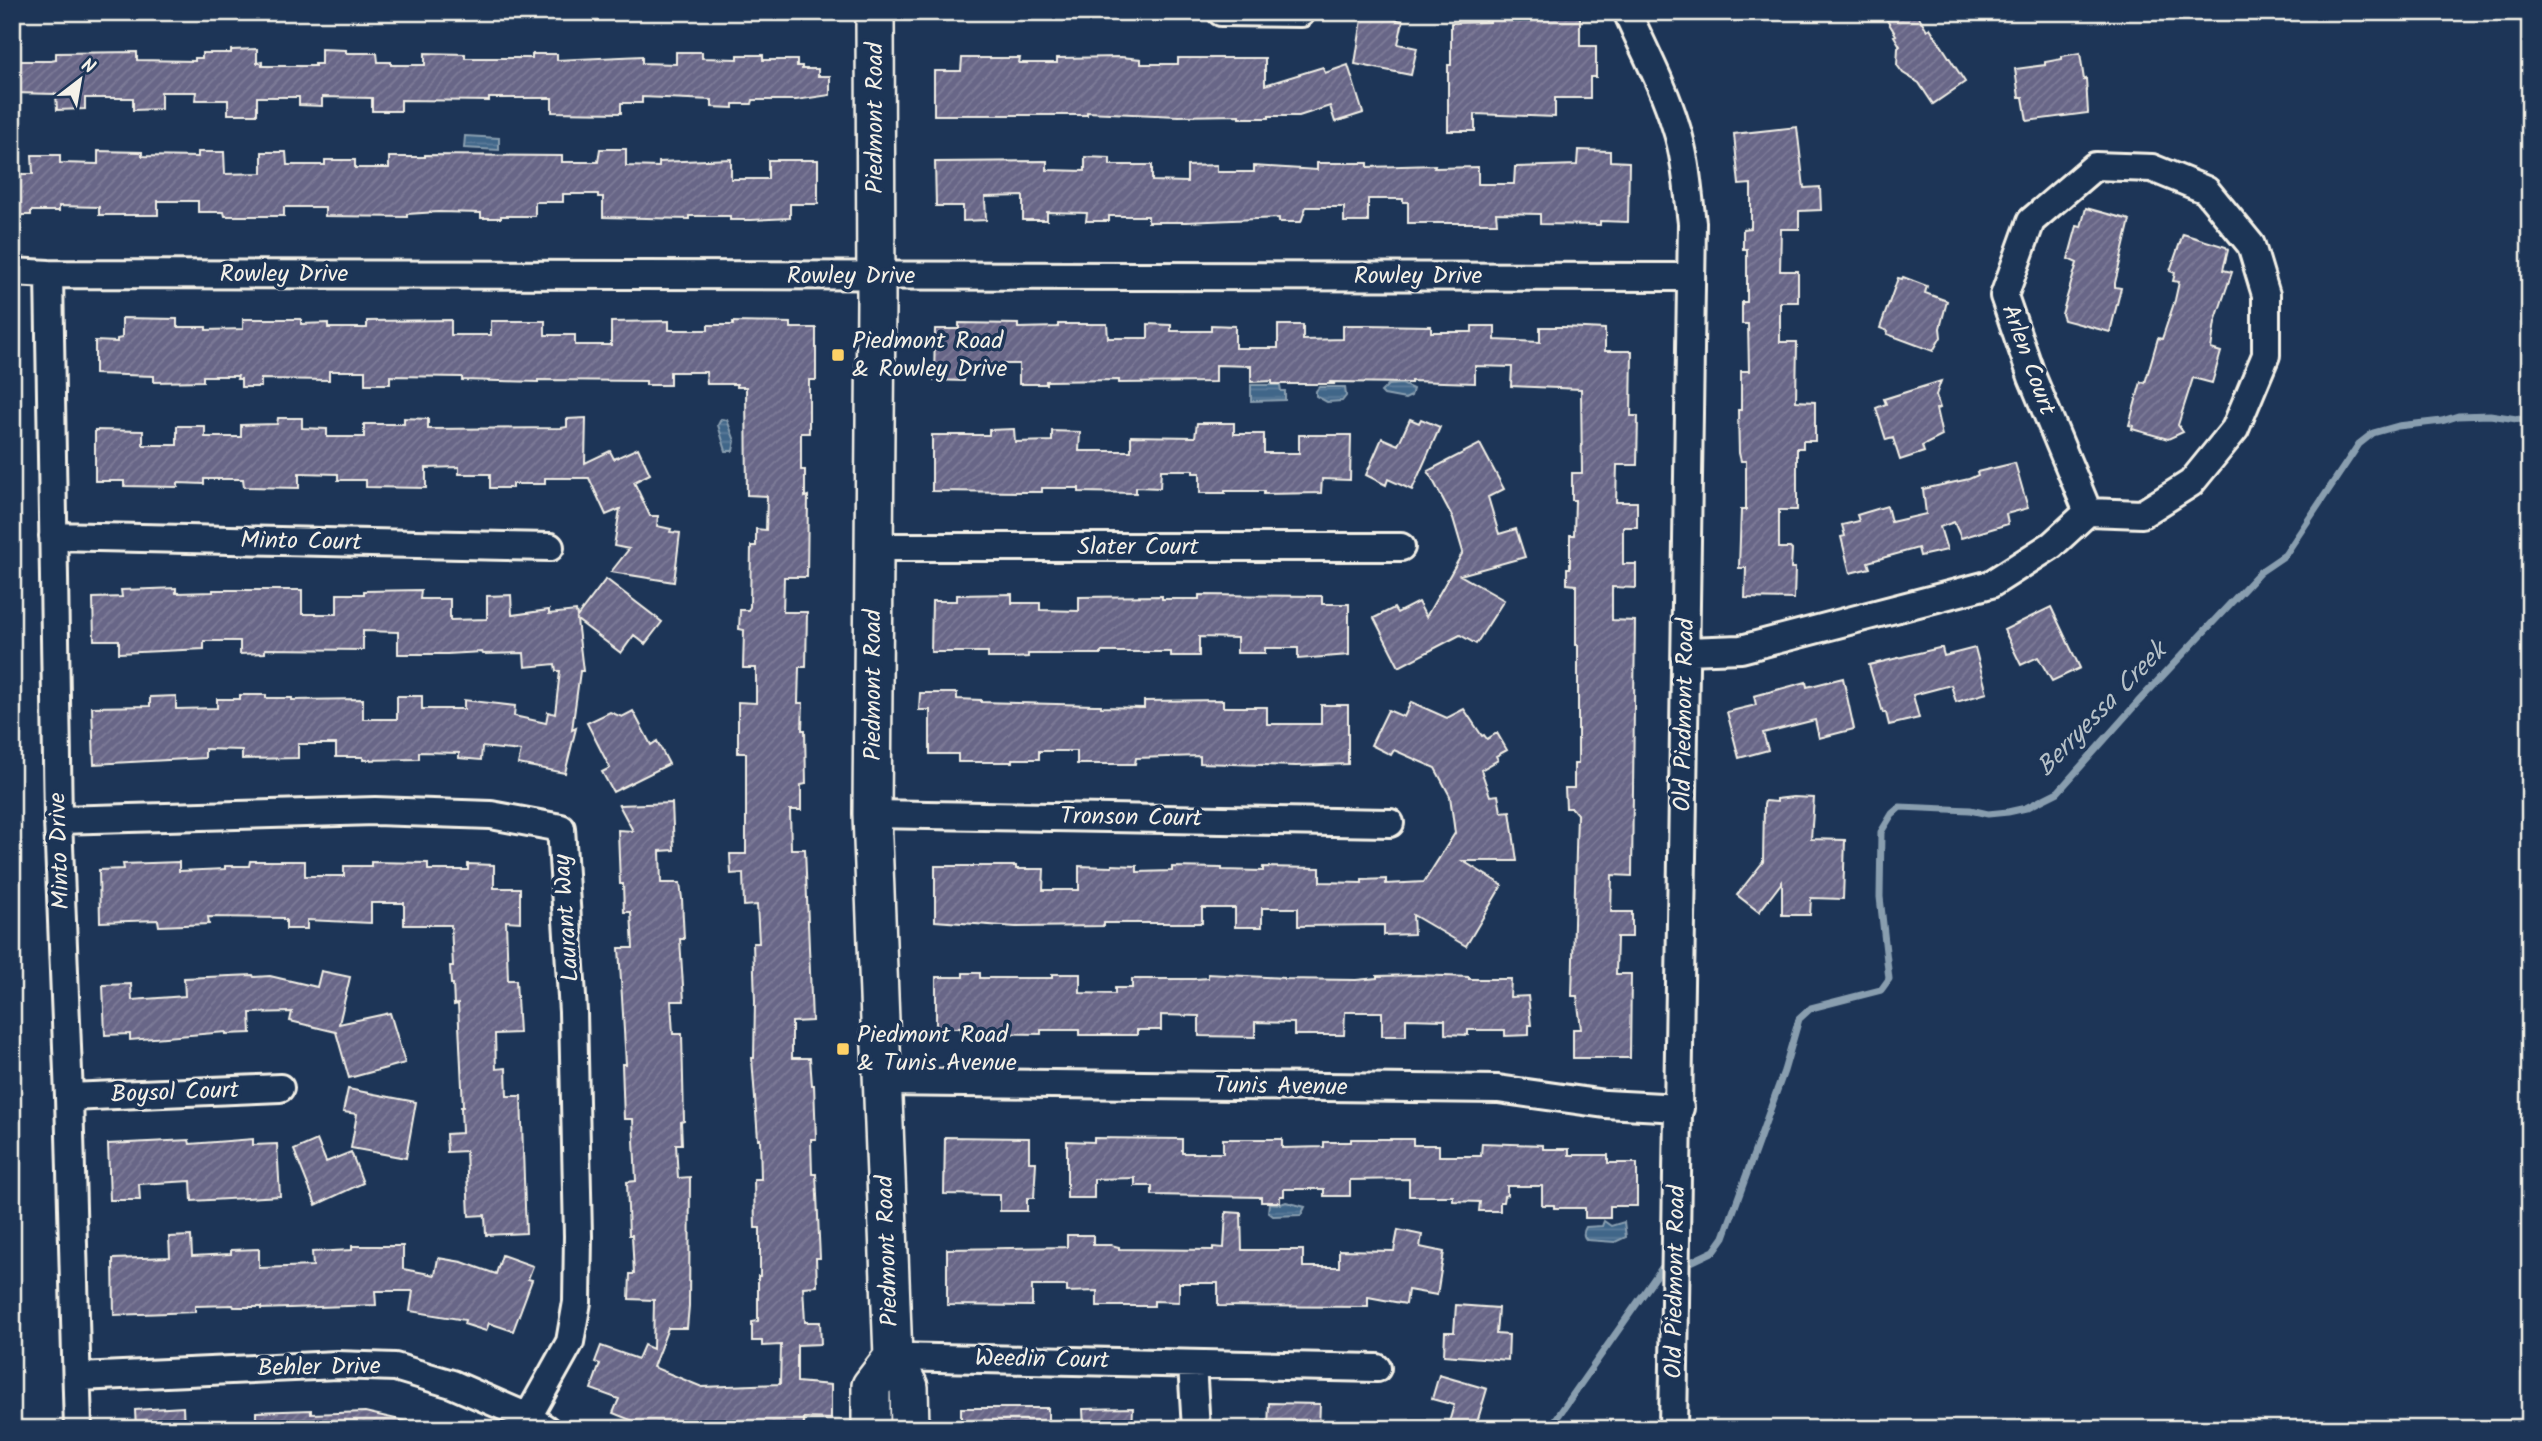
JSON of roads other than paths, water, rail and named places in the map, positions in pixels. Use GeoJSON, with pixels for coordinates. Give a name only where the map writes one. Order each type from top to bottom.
{"type":"FeatureCollection","features":[{"type":"Feature","properties":{"kind":"main road","name":"Piedmont Road"},"geometry":{"type":"LineString","coordinates":[[875,12],[872,814],[893,1357],[909,1387],[910,1429]]}},
{"type":"Feature","properties":{"kind":"main road","name":"Piedmont Road"},"geometry":{"type":"LineString","coordinates":[[871,1429],[871,1386],[893,1357]]}},
{"type":"Feature","properties":{"kind":"street"},"geometry":{"type":"LineString","coordinates":[[1221,12],[1301,13]]}},
{"type":"Feature","properties":{"kind":"street","name":"Old Piedmont Road"},"geometry":{"type":"LineString","coordinates":[[1627,12],[1677,128],[1692,223],[1673,1429]]}},
{"type":"Feature","properties":{"kind":"street","name":"Arlen Court"},"geometry":{"type":"LineString","coordinates":[[2095,166],[2152,169],[2207,190],[2251,245],[2266,295],[2266,355],[2235,429],[2191,483],[2142,514],[2088,512],[2032,377],[2004,296],[2031,221],[2095,166]]}},
{"type":"Feature","properties":{"kind":"street","name":"Rowley Drive"},"geometry":{"type":"LineString","coordinates":[[12,272],[1691,277]]}},
{"type":"Feature","properties":{"kind":"street","name":"Minto Drive"},"geometry":{"type":"LineString","coordinates":[[49,274],[58,820],[79,1377],[78,1429]]}},
{"type":"Feature","properties":{"kind":"street"},"geometry":{"type":"LineString","coordinates":[[1686,651],[1741,649],[1991,584],[2052,545],[2088,512]]}},
{"type":"Feature","properties":{"kind":"street","name":"Minto Court"},"geometry":{"type":"LineString","coordinates":[[53,536],[550,547]]}},
{"type":"Feature","properties":{"kind":"street","name":"Slater Court"},"geometry":{"type":"LineString","coordinates":[[874,547],[1401,547]]}},
{"type":"Feature","properties":{"kind":"street","name":"Laurant Way"},"geometry":{"type":"LineString","coordinates":[[58,820],[375,811],[491,815],[561,828],[573,1012],[577,1302],[570,1342],[537,1423]]}},
{"type":"Feature","properties":{"kind":"street","name":"Tronson Court"},"geometry":{"type":"LineString","coordinates":[[872,814],[1390,822]]}},
{"type":"Feature","properties":{"kind":"street","name":"Tunis Avenue"},"geometry":{"type":"LineString","coordinates":[[881,1082],[1498,1089],[1605,1104],[1679,1108]]}},
{"type":"Feature","properties":{"kind":"street","name":"Boysol Court"},"geometry":{"type":"LineString","coordinates":[[69,1097],[280,1088]]}},
{"type":"Feature","properties":{"kind":"street","name":"Weedin Court"},"geometry":{"type":"LineString","coordinates":[[893,1357],[1377,1368]]}},
{"type":"Feature","properties":{"kind":"street","name":"Behler Drive"},"geometry":{"type":"LineString","coordinates":[[79,1377],[337,1364],[395,1367],[452,1384],[537,1423]]}},
{"type":"Feature","properties":{"kind":"street"},"geometry":{"type":"LineString","coordinates":[[1192,1364],[1196,1429]]}},
{"type":"Feature","properties":{"kind":"water"},"geometry":{"type":"Polygon","coordinates":[[[465,136],[499,138],[499,150],[464,148],[465,136]]]}},
{"type":"Feature","properties":{"kind":"water"},"geometry":{"type":"Polygon","coordinates":[[[1402,384],[1413,389],[1411,396],[1405,399],[1381,392],[1388,385],[1402,384]]]}},
{"type":"Feature","properties":{"kind":"water"},"geometry":{"type":"Polygon","coordinates":[[[1251,385],[1280,385],[1281,391],[1285,391],[1285,400],[1251,401],[1251,385]]]}},
{"type":"Feature","properties":{"kind":"water"},"geometry":{"type":"Polygon","coordinates":[[[1319,387],[1345,387],[1346,396],[1342,401],[1327,402],[1316,396],[1319,387]]]}},
{"type":"Feature","properties":{"kind":"water"},"geometry":{"type":"Polygon","coordinates":[[[721,419],[727,420],[735,441],[733,451],[726,451],[718,425],[721,419]]]}},
{"type":"Feature","properties":{"kind":"water"},"geometry":{"type":"Polygon","coordinates":[[[1286,1202],[1305,1207],[1301,1215],[1273,1216],[1268,1212],[1269,1203],[1286,1202]]]}},
{"type":"Feature","properties":{"kind":"water"},"geometry":{"type":"Polygon","coordinates":[[[1604,1221],[1611,1226],[1624,1222],[1626,1237],[1615,1242],[1585,1238],[1586,1227],[1602,1226],[1604,1221]]]}},
{"type":"Feature","properties":{"kind":"waterway","name":"Berryessa Creek"},"geometry":{"type":"LineString","coordinates":[[1693,1261],[1714,1251],[1724,1237],[1784,1071],[1799,1019],[1811,1008],[1881,990],[1889,979],[1880,897],[1881,832],[1892,814],[1900,807],[1970,810],[1988,814],[2008,812],[2026,808],[2058,792],[2260,572],[2285,555],[2359,444],[2373,433],[2458,416],[2490,415],[2530,421]]}},
{"type":"Feature","properties":{"kind":"waterway","name":"Berryessa Creek"},"geometry":{"type":"LineString","coordinates":[[1549,1429],[1666,1262]]}},
{"type":"Feature","properties":{"kind":"place","name":"Piedmont Road & Rowley Drive"},"geometry":{"type":"Point","coordinates":[838,355]}},
{"type":"Feature","properties":{"kind":"place","name":"Piedmont Road & Tunis Avenue"},"geometry":{"type":"Point","coordinates":[843,1049]}}]}
